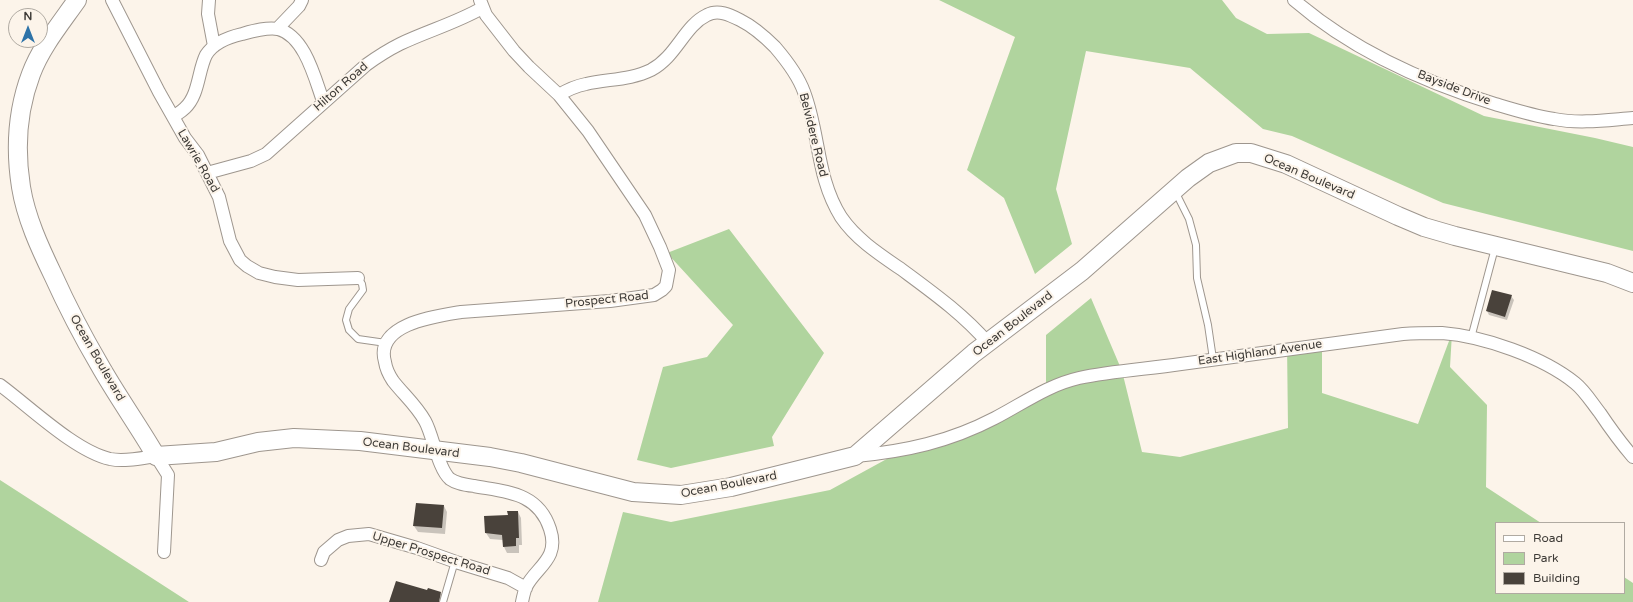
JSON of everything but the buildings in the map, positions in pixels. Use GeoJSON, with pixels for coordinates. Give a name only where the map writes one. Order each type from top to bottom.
{"type":"FeatureCollection","features":[{"type":"Feature","properties":{"kind":"street","name":"Ocean Boulevard"},"geometry":{"type":"LineString","coordinates":[[77,0],[52,35],[34,66],[23,99],[18,124],[18,163],[21,189],[34,231],[74,320],[98,363],[156,456],[216,452],[258,442],[294,438],[360,442],[490,457],[521,463],[633,492],[681,495],[731,487],[856,456],[988,343],[1082,271],[1188,178],[1218,159],[1236,153],[1251,153],[1286,164],[1424,227],[1607,273],[1633,283]]}},
{"type":"Feature","properties":{"kind":"street","name":"Lawrie Road"},"geometry":{"type":"LineString","coordinates":[[112,0],[159,92],[173,117],[198,155],[220,197],[230,241],[240,260],[259,273],[275,277],[298,280],[358,278]]}},
{"type":"Feature","properties":{"kind":"street"},"geometry":{"type":"LineString","coordinates":[[209,0],[208,14],[214,46]]}},
{"type":"Feature","properties":{"kind":"street"},"geometry":{"type":"LineString","coordinates":[[277,29],[299,6],[302,0]]}},
{"type":"Feature","properties":{"kind":"street","name":"Bayside Drive"},"geometry":{"type":"LineString","coordinates":[[1294,0],[1327,26],[1362,48],[1439,85],[1526,113],[1555,119],[1578,121],[1633,118]]}},
{"type":"Feature","properties":{"kind":"street","name":"Prospect Road"},"geometry":{"type":"LineString","coordinates":[[386,343],[400,329],[414,322],[437,316],[461,312],[602,302],[654,295],[666,286],[668,264],[645,215],[588,131],[559,95],[514,51],[481,4]]}},
{"type":"Feature","properties":{"kind":"street","name":"Hilton Road"},"geometry":{"type":"LineString","coordinates":[[207,173],[251,161],[266,154],[366,65],[400,44],[462,19],[481,4]]}},
{"type":"Feature","properties":{"kind":"street","name":"Belvidere Road"},"geometry":{"type":"LineString","coordinates":[[559,95],[584,84],[637,75],[650,70],[666,60],[692,27],[707,15],[719,12],[730,15],[748,24],[764,36],[784,58],[798,78],[810,112],[824,179],[829,195],[842,218],[868,245],[940,298],[974,327],[988,343]]}},
{"type":"Feature","properties":{"kind":"street"},"geometry":{"type":"LineString","coordinates":[[173,117],[189,104],[207,54],[214,46],[221,40],[253,31],[277,29],[286,32],[295,38],[308,59],[323,102]]}},
{"type":"Feature","properties":{"kind":"street","name":"East Highland Avenue"},"geometry":{"type":"LineString","coordinates":[[856,456],[893,452],[939,442],[994,419],[1041,392],[1078,378],[1403,334],[1443,333],[1471,338],[1523,354],[1558,371],[1575,383],[1585,393],[1617,438],[1633,457]]}},
{"type":"Feature","properties":{"kind":"street"},"geometry":{"type":"LineString","coordinates":[[386,343],[383,348],[383,357],[387,371],[393,381],[418,408],[428,426],[445,473],[451,479],[460,484],[516,494],[527,498],[542,512],[550,528],[552,544],[549,556],[544,565],[526,588],[522,602]]}},
{"type":"Feature","properties":{"kind":"street"},"geometry":{"type":"LineString","coordinates":[[0,385],[62,433],[92,452],[111,459],[119,460],[156,456],[168,475],[164,552]]}},
{"type":"Feature","properties":{"kind":"street","name":"Upper Prospect Road"},"geometry":{"type":"LineString","coordinates":[[321,560],[324,552],[338,540],[362,534],[369,534],[508,578],[526,588]]}},
{"type":"Feature","properties":{"kind":"lane"},"geometry":{"type":"LineString","coordinates":[[1175,189],[1189,219],[1196,245],[1197,278],[1208,324],[1213,359]]}},
{"type":"Feature","properties":{"kind":"lane"},"geometry":{"type":"LineString","coordinates":[[1471,338],[1496,246]]}},
{"type":"Feature","properties":{"kind":"lane"},"geometry":{"type":"LineString","coordinates":[[358,278],[362,284],[363,290],[349,309],[346,320],[349,330],[358,339],[386,343]]}},
{"type":"Feature","properties":{"kind":"lane"},"geometry":{"type":"LineString","coordinates":[[443,602],[455,561]]}},
{"type":"Feature","properties":{"kind":"green space"},"geometry":{"type":"Polygon","coordinates":[[[939,0],[1222,0],[1236,18],[1267,34],[1309,33],[1484,116],[1633,147],[1633,251],[1443,203],[1292,136],[1263,129],[1190,68],[1086,51],[1056,189],[1072,244],[1035,274],[1004,198],[967,170],[1015,37],[939,0]]]}},
{"type":"Feature","properties":{"kind":"green space"},"geometry":{"type":"Polygon","coordinates":[[[729,229],[824,353],[772,437],[774,446],[671,468],[637,460],[663,367],[707,357],[733,325],[667,253],[729,229]]]}},
{"type":"Feature","properties":{"kind":"green space"},"geometry":{"type":"Polygon","coordinates":[[[1091,298],[1122,371],[1142,452],[1180,457],[1288,428],[1287,344],[1322,339],[1322,393],[1418,424],[1452,333],[1450,367],[1487,405],[1486,487],[1539,522],[1495,522],[1495,594],[1625,594],[1625,578],[1633,583],[1633,602],[598,602],[623,512],[671,522],[830,490],[905,449],[956,438],[1046,386],[1046,335],[1091,298]]]}},
{"type":"Feature","properties":{"kind":"green space"},"geometry":{"type":"Polygon","coordinates":[[[0,480],[189,602],[0,602],[0,480]]]}}]}
